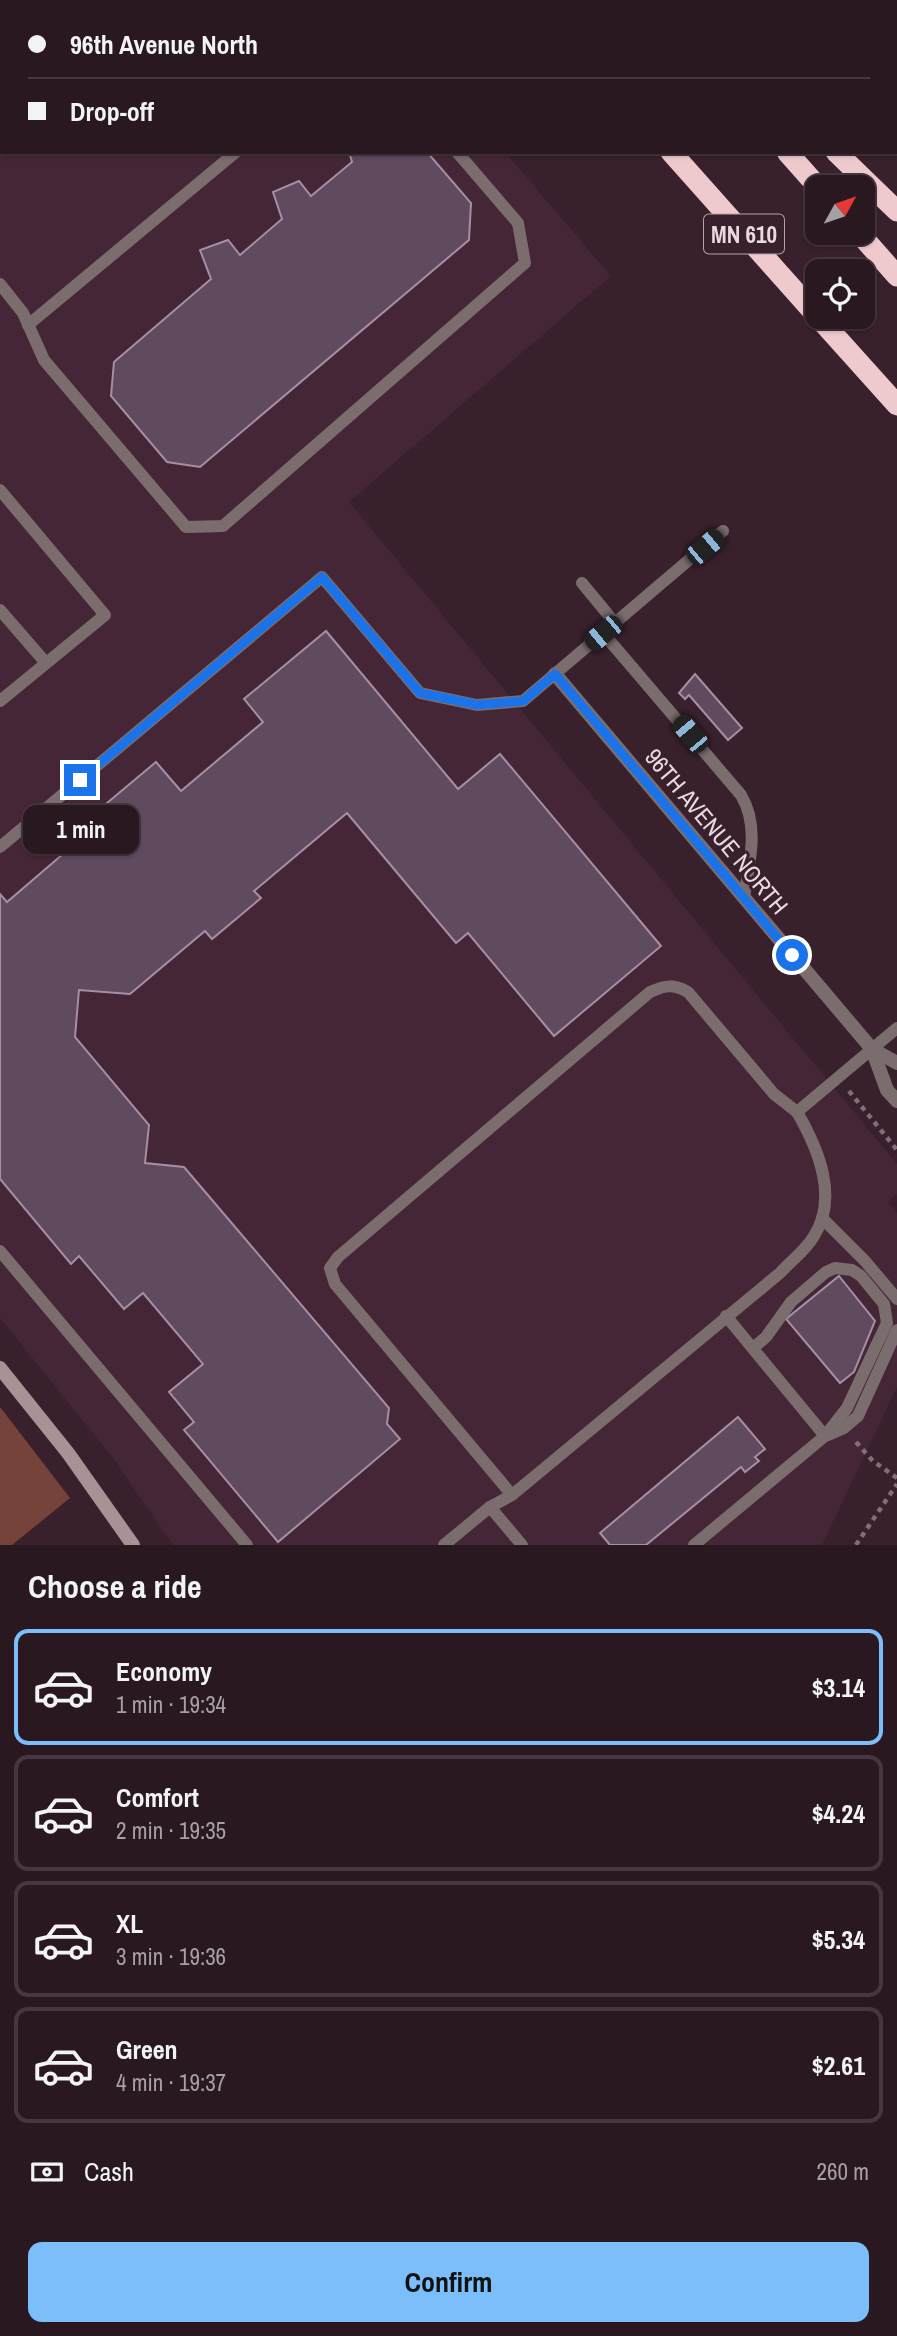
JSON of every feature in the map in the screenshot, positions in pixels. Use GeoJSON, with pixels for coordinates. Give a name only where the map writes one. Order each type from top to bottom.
{"type":"FeatureCollection","features":[{"type":"Feature","properties":{"kind":"highway","name":"MN 610"},"geometry":{"type":"LineString","coordinates":[[673,154],[805,301]]}},
{"type":"Feature","properties":{"kind":"highway"},"geometry":{"type":"LineString","coordinates":[[789,154],[807,175]]}},
{"type":"Feature","properties":{"kind":"highway"},"geometry":{"type":"LineString","coordinates":[[838,154],[897,211]]}},
{"type":"Feature","properties":{"kind":"highway"},"geometry":{"type":"LineString","coordinates":[[870,245],[897,275]]}},
{"type":"Feature","properties":{"kind":"highway","name":"MN 610"},"geometry":{"type":"LineString","coordinates":[[830,329],[897,405]]}},
{"type":"Feature","properties":{"kind":"street","name":"96TH AVENUE NORTH"},"geometry":{"type":"LineString","coordinates":[[555,674],[872,1049],[887,1090],[897,1101]]}},
{"type":"Feature","properties":{"kind":"street","name":"96TH AVENUE NORTH"},"geometry":{"type":"LineString","coordinates":[[872,1049],[897,1063]]}},
{"type":"Feature","properties":{"kind":"street"},"geometry":{"type":"LineString","coordinates":[[0,1368],[68,1453],[133,1545]]}},
{"type":"Feature","properties":{"kind":"lane"},"geometry":{"type":"LineString","coordinates":[[28,326],[234,154]]}},
{"type":"Feature","properties":{"kind":"lane"},"geometry":{"type":"LineString","coordinates":[[0,284],[28,326],[44,360],[186,527],[223,526],[525,263],[518,223],[459,154]]}},
{"type":"Feature","properties":{"kind":"lane"},"geometry":{"type":"LineString","coordinates":[[0,490],[105,615],[0,701]]}},
{"type":"Feature","properties":{"kind":"lane"},"geometry":{"type":"LineString","coordinates":[[0,847],[322,577],[420,693],[478,705],[523,701],[723,531]]}},
{"type":"Feature","properties":{"kind":"lane"},"geometry":{"type":"LineString","coordinates":[[582,583],[615,623]]}},
{"type":"Feature","properties":{"kind":"lane"},"geometry":{"type":"LineString","coordinates":[[0,610],[46,663]]}},
{"type":"Feature","properties":{"kind":"lane"},"geometry":{"type":"LineString","coordinates":[[603,633],[741,795],[750,810],[753,826],[744,898]]}},
{"type":"Feature","properties":{"kind":"lane"},"geometry":{"type":"LineString","coordinates":[[444,1545],[490,1507],[512,1495],[726,1315],[780,1273],[814,1237],[822,1218],[827,1196],[821,1167],[811,1135],[797,1112],[774,1094],[688,992],[676,985],[664,986],[650,992],[338,1256],[330,1268],[335,1284],[512,1495]]}},
{"type":"Feature","properties":{"kind":"lane"},"geometry":{"type":"LineString","coordinates":[[797,1112],[897,1028]]}},
{"type":"Feature","properties":{"kind":"lane"},"geometry":{"type":"LineString","coordinates":[[822,1218],[865,1261],[897,1299]]}},
{"type":"Feature","properties":{"kind":"lane"},"geometry":{"type":"LineString","coordinates":[[0,1251],[247,1545]]}},
{"type":"Feature","properties":{"kind":"lane"},"geometry":{"type":"LineString","coordinates":[[694,1545],[825,1436],[847,1408],[887,1323],[884,1304],[852,1270],[835,1268],[825,1272],[791,1303],[766,1337],[753,1348]]}},
{"type":"Feature","properties":{"kind":"lane"},"geometry":{"type":"LineString","coordinates":[[726,1315],[825,1436]]}},
{"type":"Feature","properties":{"kind":"lane"},"geometry":{"type":"LineString","coordinates":[[825,1436],[844,1428],[858,1416],[897,1330]]}},
{"type":"Feature","properties":{"kind":"lane"},"geometry":{"type":"LineString","coordinates":[[490,1507],[522,1545]]}},
{"type":"Feature","properties":{"kind":"path"},"geometry":{"type":"LineString","coordinates":[[838,1077],[897,1150]]}},
{"type":"Feature","properties":{"kind":"path"},"geometry":{"type":"LineString","coordinates":[[856,1545],[897,1484]]}},
{"type":"Feature","properties":{"kind":"shaded area"},"geometry":{"type":"Polygon","coordinates":[[[0,154],[507,154],[611,276],[349,502],[897,1164],[897,1194],[888,1202],[897,1213],[897,1387],[822,1545],[173,1545],[113,1458],[0,1318],[0,154]]]}},
{"type":"Feature","properties":{"kind":"shaded area"},"geometry":{"type":"Polygon","coordinates":[[[0,1407],[70,1498],[12,1545],[0,1545],[0,1407]]]}},
{"type":"Feature","properties":{"kind":"building"},"geometry":{"type":"Polygon","coordinates":[[[350,154],[429,154],[471,203],[469,240],[200,467],[167,462],[111,396],[114,362],[211,279],[200,250],[228,240],[240,255],[282,219],[273,192],[299,181],[311,196],[352,162],[350,154]]]}},
{"type":"Feature","properties":{"kind":"building"},"geometry":{"type":"Polygon","coordinates":[[[326,631],[458,789],[500,754],[661,946],[554,1036],[468,933],[456,943],[347,813],[254,891],[261,898],[212,939],[205,931],[130,994],[79,990],[75,1037],[149,1125],[145,1163],[184,1167],[389,1408],[387,1424],[400,1439],[278,1542],[184,1430],[194,1422],[169,1392],[203,1364],[143,1293],[124,1309],[79,1256],[71,1264],[0,1179],[0,894],[7,902],[84,836],[77,828],[156,762],[181,791],[263,722],[244,699],[326,631]]]}},
{"type":"Feature","properties":{"kind":"building"},"geometry":{"type":"Polygon","coordinates":[[[695,674],[742,728],[728,740],[689,695],[685,699],[679,693],[695,674]]]}},
{"type":"Feature","properties":{"kind":"building"},"geometry":{"type":"Polygon","coordinates":[[[839,1276],[875,1321],[854,1372],[840,1383],[786,1319],[839,1276]]]}},
{"type":"Feature","properties":{"kind":"building"},"geometry":{"type":"Polygon","coordinates":[[[738,1417],[765,1449],[755,1457],[759,1461],[745,1472],[741,1467],[646,1545],[610,1545],[600,1533],[738,1417]]]}},
{"type":"Feature","properties":{"kind":"route"},"geometry":{"type":"LineString","coordinates":[[80,780],[322,577],[420,693],[478,705],[523,701],[555,674],[792,955]]}}]}
